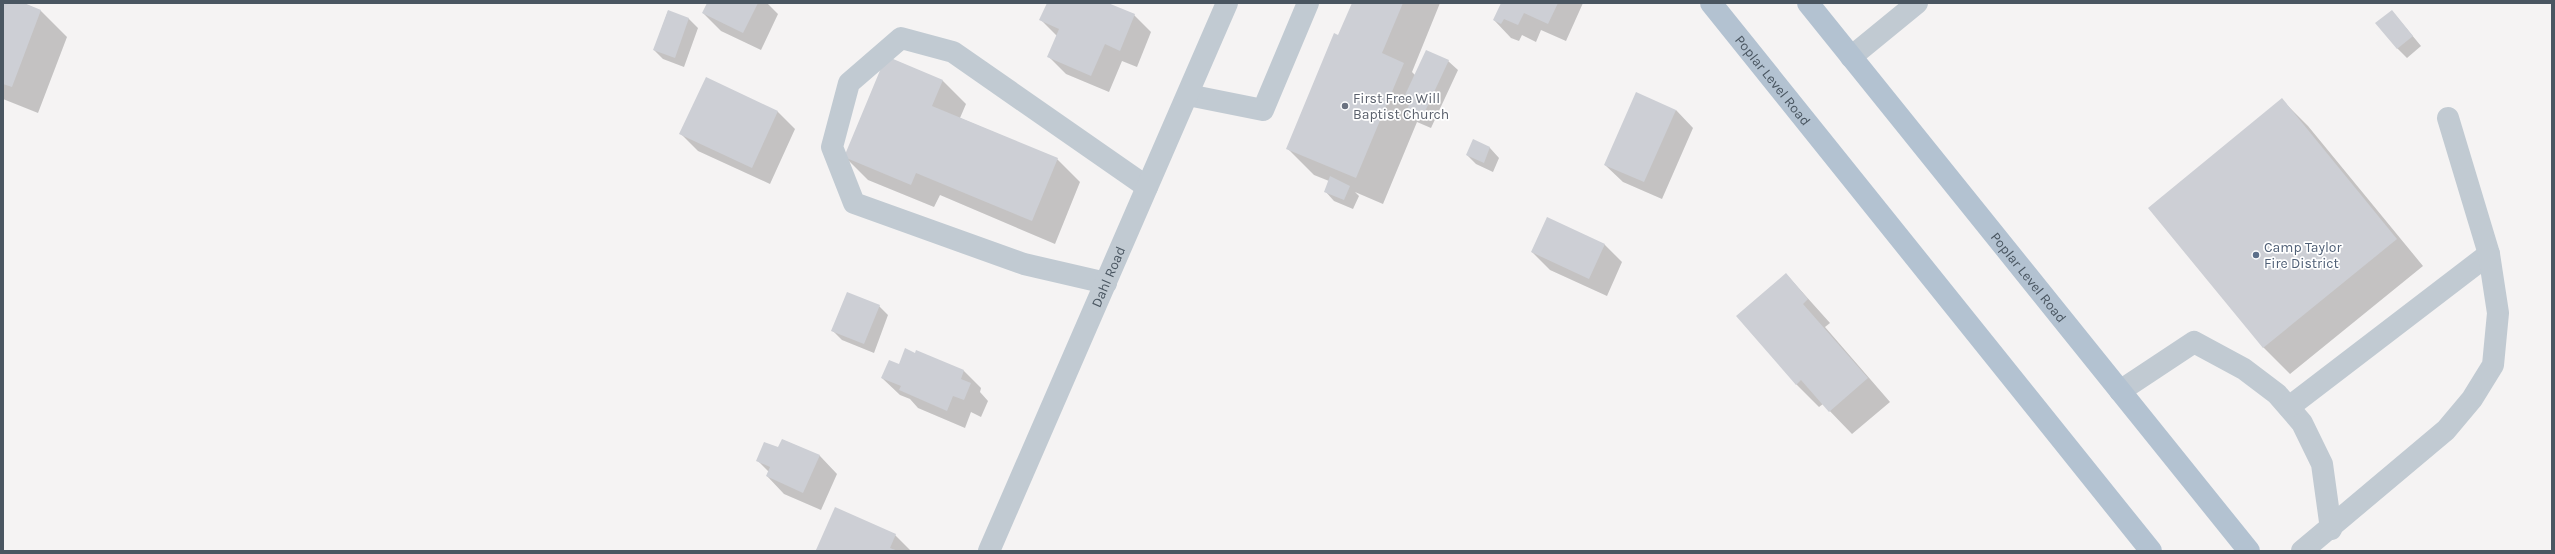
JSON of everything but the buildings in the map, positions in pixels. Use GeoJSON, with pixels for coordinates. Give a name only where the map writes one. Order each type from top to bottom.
{"type":"FeatureCollection","features":[{"type":"Feature","properties":{"kind":"main road","name":"Poplar Level Road"},"geometry":{"type":"LineString","coordinates":[[1710,3],[2150,551]]}},
{"type":"Feature","properties":{"kind":"main road","name":"Poplar Level Road"},"geometry":{"type":"LineString","coordinates":[[1808,3],[2249,551]]}},
{"type":"Feature","properties":{"kind":"street","name":"Dahl Road"},"geometry":{"type":"LineString","coordinates":[[989,551],[1228,3]]}},
{"type":"Feature","properties":{"kind":"street"},"geometry":{"type":"LineString","coordinates":[[1188,95],[1263,110],[1308,3]]}},
{"type":"Feature","properties":{"kind":"street"},"geometry":{"type":"LineString","coordinates":[[1851,57],[1917,3]]}},
{"type":"Feature","properties":{"kind":"street"},"geometry":{"type":"LineString","coordinates":[[1106,283],[1024,264],[854,203],[832,147],[848,83],[901,38],[953,52],[1147,187]]}},
{"type":"Feature","properties":{"kind":"street"},"geometry":{"type":"LineString","coordinates":[[2302,551],[2331,529],[2446,430],[2472,399],[2493,365],[2498,313],[2489,254],[2448,118]]}},
{"type":"Feature","properties":{"kind":"street"},"geometry":{"type":"LineString","coordinates":[[2289,407],[2489,254]]}},
{"type":"Feature","properties":{"kind":"street"},"geometry":{"type":"LineString","coordinates":[[2120,391],[2194,342],[2244,369],[2277,394],[2302,423],[2322,464],[2331,529]]}},
{"type":"Feature","properties":{"kind":"place","name":"First Free Will Baptist Church"},"geometry":{"type":"Point","coordinates":[1345,106]}},
{"type":"Feature","properties":{"kind":"place","name":"Camp Taylor Fire District"},"geometry":{"type":"Point","coordinates":[2256,255]}}]}
